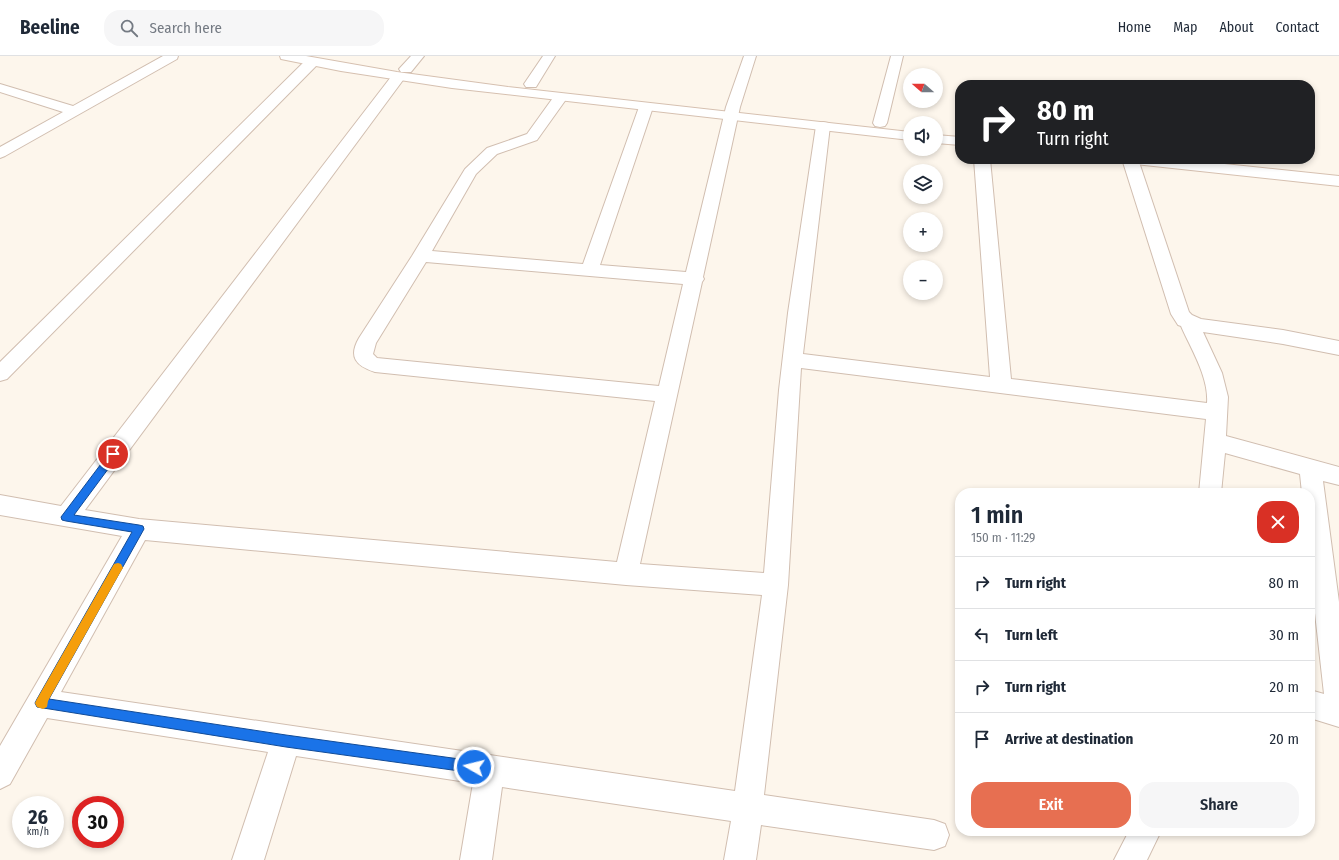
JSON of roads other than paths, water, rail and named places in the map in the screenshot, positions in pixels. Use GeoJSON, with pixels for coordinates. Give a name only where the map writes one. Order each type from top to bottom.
{"type":"FeatureCollection","features":[{"type":"Feature","properties":{"kind":"street"},"geometry":{"type":"LineString","coordinates":[[0,153],[172,56]]}},
{"type":"Feature","properties":{"kind":"street"},"geometry":{"type":"LineString","coordinates":[[286,56],[312,62],[402,73],[531,84],[733,111],[823,126],[903,135]]}},
{"type":"Feature","properties":{"kind":"street"},"geometry":{"type":"LineString","coordinates":[[328,56],[402,73],[504,92],[646,107],[733,111],[903,125]]}},
{"type":"Feature","properties":{"kind":"street"},"geometry":{"type":"LineString","coordinates":[[66,517],[402,73],[418,56]]}},
{"type":"Feature","properties":{"kind":"street"},"geometry":{"type":"LineString","coordinates":[[531,84],[549,56]]}},
{"type":"Feature","properties":{"kind":"street"},"geometry":{"type":"LineString","coordinates":[[626,574],[733,111],[750,56]]}},
{"type":"Feature","properties":{"kind":"street"},"geometry":{"type":"LineString","coordinates":[[880,123],[897,56]]}},
{"type":"Feature","properties":{"kind":"street"},"geometry":{"type":"LineString","coordinates":[[0,374],[312,62]]}},
{"type":"Feature","properties":{"kind":"street"},"geometry":{"type":"LineString","coordinates":[[0,88],[75,111]]}},
{"type":"Feature","properties":{"kind":"street"},"geometry":{"type":"LineString","coordinates":[[560,98],[532,137],[492,150],[470,172],[421,256],[366,343],[363,358],[367,362],[375,365],[668,395]]}},
{"type":"Feature","properties":{"kind":"street"},"geometry":{"type":"LineString","coordinates":[[590,269],[646,107]]}},
{"type":"Feature","properties":{"kind":"street"},"geometry":{"type":"LineString","coordinates":[[740,860],[776,585],[789,397],[797,314],[823,126]]}},
{"type":"Feature","properties":{"kind":"street"},"geometry":{"type":"LineString","coordinates":[[943,130],[955,131]]}},
{"type":"Feature","properties":{"kind":"street"},"geometry":{"type":"LineString","coordinates":[[943,140],[955,141]]}},
{"type":"Feature","properties":{"kind":"street"},"geometry":{"type":"LineString","coordinates":[[982,164],[1001,386]]}},
{"type":"Feature","properties":{"kind":"street"},"geometry":{"type":"LineString","coordinates":[[1132,164],[1180,314],[1189,322],[1198,325],[1283,337],[1339,348]]}},
{"type":"Feature","properties":{"kind":"street"},"geometry":{"type":"LineString","coordinates":[[1181,164],[1339,181]]}},
{"type":"Feature","properties":{"kind":"street"},"geometry":{"type":"LineString","coordinates":[[1273,164],[1339,171]]}},
{"type":"Feature","properties":{"kind":"street"},"geometry":{"type":"LineString","coordinates":[[421,256],[695,279]]}},
{"type":"Feature","properties":{"kind":"street"},"geometry":{"type":"LineString","coordinates":[[1189,322],[1212,373],[1218,397],[1210,488]]}},
{"type":"Feature","properties":{"kind":"street"},"geometry":{"type":"LineString","coordinates":[[793,360],[1217,412]]}},
{"type":"Feature","properties":{"kind":"street"},"geometry":{"type":"LineString","coordinates":[[1215,442],[1339,476]]}},
{"type":"Feature","properties":{"kind":"street"},"geometry":{"type":"LineString","coordinates":[[1310,468],[1312,488]]}},
{"type":"Feature","properties":{"kind":"street"},"geometry":{"type":"LineString","coordinates":[[0,505],[139,529],[626,574],[776,585]]}},
{"type":"Feature","properties":{"kind":"street"},"geometry":{"type":"LineString","coordinates":[[1315,509],[1339,705]]}},
{"type":"Feature","properties":{"kind":"street"},"geometry":{"type":"LineString","coordinates":[[0,774],[139,529]]}},
{"type":"Feature","properties":{"kind":"street"},"geometry":{"type":"LineString","coordinates":[[41,703],[286,741],[490,769],[934,835]]}},
{"type":"Feature","properties":{"kind":"street"},"geometry":{"type":"LineString","coordinates":[[1315,706],[1339,713]]}},
{"type":"Feature","properties":{"kind":"street"},"geometry":{"type":"LineString","coordinates":[[248,860],[286,741]]}},
{"type":"Feature","properties":{"kind":"street"},"geometry":{"type":"LineString","coordinates":[[476,860],[490,769]]}},
{"type":"Feature","properties":{"kind":"street"},"geometry":{"type":"LineString","coordinates":[[1130,860],[1143,836]]}}]}
